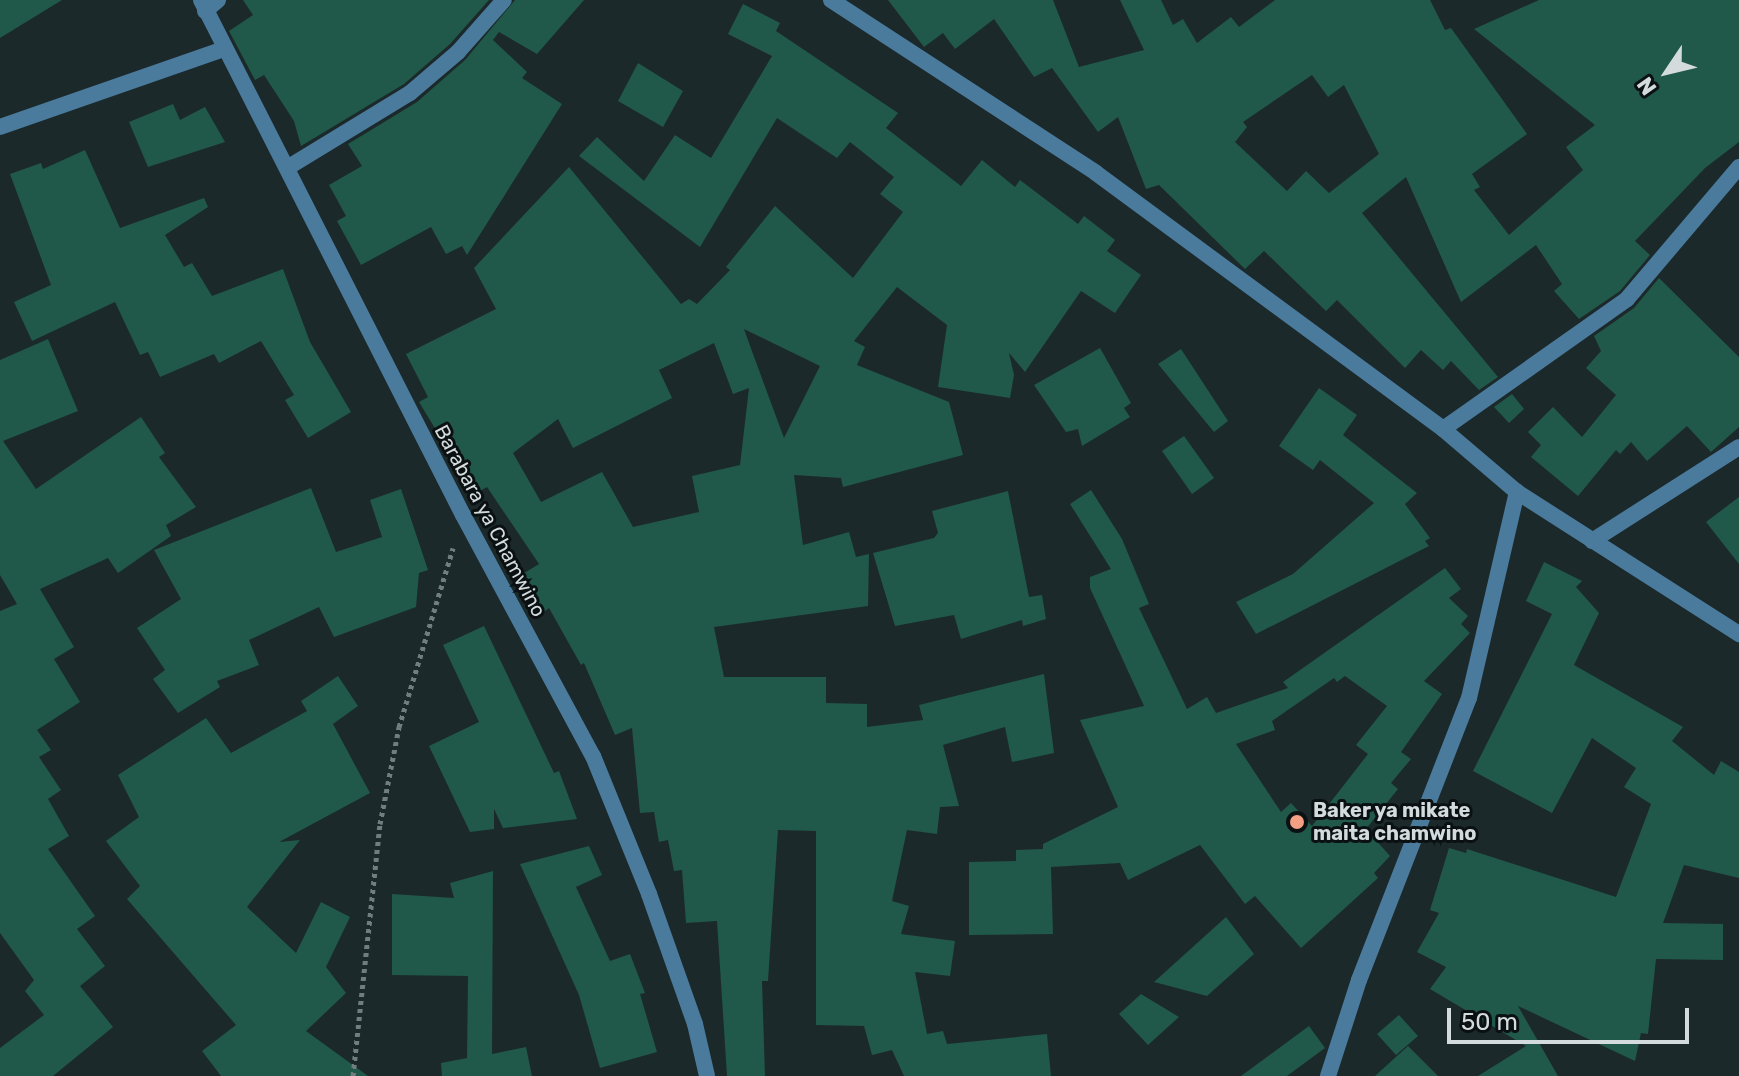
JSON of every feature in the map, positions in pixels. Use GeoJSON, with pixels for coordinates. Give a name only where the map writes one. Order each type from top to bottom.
{"type":"FeatureCollection","features":[{"type":"Feature","properties":{"kind":"street"},"geometry":{"type":"LineString","coordinates":[[287,168],[410,93],[458,52],[504,0]]}},
{"type":"Feature","properties":{"kind":"street"},"geometry":{"type":"LineString","coordinates":[[831,0],[1096,173],[1443,429],[1517,492],[1739,634]]}},
{"type":"Feature","properties":{"kind":"street","name":"Barabara ya Chamwino"},"geometry":{"type":"LineString","coordinates":[[208,4],[224,49],[463,515],[593,756],[649,894],[695,1024],[707,1076]]}},
{"type":"Feature","properties":{"kind":"street"},"geometry":{"type":"LineString","coordinates":[[0,127],[224,49]]}},
{"type":"Feature","properties":{"kind":"street"},"geometry":{"type":"LineString","coordinates":[[1443,429],[1627,299],[1739,167]]}},
{"type":"Feature","properties":{"kind":"street"},"geometry":{"type":"LineString","coordinates":[[1592,541],[1739,447]]}},
{"type":"Feature","properties":{"kind":"street"},"geometry":{"type":"LineString","coordinates":[[1328,1076],[1359,980],[1469,698],[1517,492]]}},
{"type":"Feature","properties":{"kind":"path"},"geometry":{"type":"LineString","coordinates":[[353,1076],[380,824],[399,727],[463,515]]}},
{"type":"Feature","properties":{"kind":"building"},"geometry":{"type":"Polygon","coordinates":[[[0,0],[62,0],[0,38],[0,0]]]}},
{"type":"Feature","properties":{"kind":"building"},"geometry":{"type":"Polygon","coordinates":[[[243,0],[489,0],[450,44],[404,84],[301,146],[294,121],[264,75],[255,80],[229,31],[253,15],[243,0]]]}},
{"type":"Feature","properties":{"kind":"building"},"geometry":{"type":"Polygon","coordinates":[[[515,0],[584,0],[537,54],[499,32],[493,40],[527,72],[522,78],[562,104],[467,255],[462,246],[446,254],[431,227],[361,265],[337,221],[346,216],[329,185],[362,166],[348,144],[417,102],[465,60],[515,0]]]}},
{"type":"Feature","properties":{"kind":"building"},"geometry":{"type":"Polygon","coordinates":[[[888,0],[1053,0],[1079,67],[1144,50],[1120,0],[1161,0],[1173,25],[1183,19],[1197,43],[1231,17],[1239,27],[1275,0],[1430,0],[1445,30],[1451,28],[1527,134],[1472,174],[1480,187],[1474,190],[1509,235],[1583,170],[1566,147],[1595,125],[1474,29],[1539,0],[1739,0],[1739,142],[1705,168],[1635,241],[1650,255],[1620,291],[1579,319],[1554,291],[1562,284],[1536,245],[1461,302],[1406,177],[1362,213],[1498,377],[1479,390],[1451,361],[1443,370],[1421,350],[1405,368],[1337,300],[1326,311],[1264,251],[1245,269],[1159,185],[1146,189],[1118,117],[1098,132],[1052,68],[1034,77],[994,19],[955,49],[943,33],[924,47],[888,0]],[[1312,75],[1243,122],[1247,127],[1235,142],[1287,191],[1306,171],[1329,193],[1379,154],[1344,85],[1328,97],[1312,75]]]}},
{"type":"Feature","properties":{"kind":"building"},"geometry":{"type":"Polygon","coordinates":[[[743,4],[780,23],[776,31],[898,113],[886,128],[961,186],[982,160],[1015,187],[1020,180],[1078,224],[1084,216],[1115,240],[1107,251],[1141,275],[1115,313],[1081,291],[1025,372],[1009,353],[1014,375],[1010,398],[938,387],[947,325],[897,287],[854,341],[865,347],[857,365],[949,402],[963,455],[843,487],[841,478],[794,475],[803,545],[849,532],[856,557],[869,554],[868,606],[714,627],[724,677],[826,677],[826,703],[867,704],[867,727],[923,720],[919,705],[1044,674],[1054,753],[1012,762],[1005,727],[943,745],[959,806],[940,807],[937,834],[907,830],[892,901],[909,906],[901,934],[955,941],[950,976],[915,972],[927,1034],[943,1031],[947,1044],[1047,1034],[1051,1076],[904,1076],[892,1050],[872,1055],[864,1026],[816,1025],[816,831],[778,830],[768,981],[762,981],[765,1076],[727,1076],[717,921],[686,923],[682,870],[674,871],[668,840],[659,842],[654,812],[640,813],[632,728],[615,735],[584,663],[581,665],[549,608],[544,612],[521,575],[539,564],[487,487],[475,494],[419,402],[428,397],[406,354],[496,309],[474,268],[569,167],[681,304],[689,299],[697,304],[730,270],[726,267],[775,206],[853,278],[903,212],[880,194],[894,177],[850,142],[837,158],[777,118],[700,247],[579,156],[597,137],[644,181],[675,135],[711,158],[772,56],[728,34],[743,4]],[[744,329],[753,354],[784,438],[820,366],[744,329]],[[714,343],[659,370],[672,398],[573,448],[558,419],[513,453],[541,502],[602,472],[633,527],[699,512],[692,476],[740,465],[749,388],[733,394],[714,343]]]}},
{"type":"Feature","properties":{"kind":"building"},"geometry":{"type":"Polygon","coordinates":[[[638,63],[683,91],[663,127],[618,101],[638,63]]]}},
{"type":"Feature","properties":{"kind":"building"},"geometry":{"type":"Polygon","coordinates":[[[173,104],[180,120],[205,107],[225,142],[148,167],[129,122],[173,104]]]}},
{"type":"Feature","properties":{"kind":"building"},"geometry":{"type":"Polygon","coordinates":[[[85,150],[120,228],[204,198],[208,207],[165,235],[184,267],[192,263],[212,296],[283,269],[310,342],[351,412],[308,438],[285,400],[294,395],[261,341],[219,363],[214,354],[160,377],[148,352],[140,355],[115,302],[32,341],[14,302],[51,285],[10,174],[41,163],[43,169],[85,150]]]}},
{"type":"Feature","properties":{"kind":"building"},"geometry":{"type":"Polygon","coordinates":[[[1659,278],[1739,357],[1739,427],[1711,452],[1687,426],[1647,461],[1631,442],[1620,454],[1616,450],[1578,496],[1531,457],[1541,445],[1528,432],[1553,407],[1582,437],[1616,395],[1586,368],[1601,351],[1594,336],[1634,308],[1659,278]]]}},
{"type":"Feature","properties":{"kind":"building"},"geometry":{"type":"Polygon","coordinates":[[[48,339],[78,411],[3,441],[36,489],[141,417],[165,453],[159,457],[196,507],[166,525],[171,536],[118,573],[108,558],[40,589],[74,647],[54,659],[80,702],[37,730],[51,750],[39,757],[61,790],[48,799],[69,836],[48,849],[95,916],[77,929],[105,966],[80,986],[113,1027],[53,1076],[0,1076],[0,1048],[44,1015],[25,991],[34,980],[0,933],[0,611],[17,604],[0,575],[0,360],[48,339]]]}},
{"type":"Feature","properties":{"kind":"building"},"geometry":{"type":"Polygon","coordinates":[[[1100,348],[1131,403],[1124,408],[1130,417],[1082,446],[1078,429],[1066,432],[1034,385],[1100,348]]]}},
{"type":"Feature","properties":{"kind":"building"},"geometry":{"type":"Polygon","coordinates":[[[1181,349],[1228,421],[1214,432],[1158,364],[1181,349]]]}},
{"type":"Feature","properties":{"kind":"building"},"geometry":{"type":"Polygon","coordinates":[[[1319,388],[1357,415],[1343,435],[1417,493],[1405,504],[1430,538],[1425,541],[1429,546],[1256,634],[1236,602],[1293,574],[1374,503],[1320,460],[1313,470],[1279,446],[1319,388]]]}},
{"type":"Feature","properties":{"kind":"building"},"geometry":{"type":"Polygon","coordinates":[[[1512,394],[1524,409],[1509,423],[1494,407],[1512,394]]]}},
{"type":"Feature","properties":{"kind":"building"},"geometry":{"type":"Polygon","coordinates":[[[1184,436],[1214,478],[1192,494],[1162,451],[1184,436]]]}},
{"type":"Feature","properties":{"kind":"building"},"geometry":{"type":"Polygon","coordinates":[[[311,488],[336,552],[382,537],[370,500],[401,489],[428,570],[419,573],[416,607],[334,637],[319,607],[249,640],[259,665],[217,681],[220,687],[178,713],[153,679],[165,670],[137,628],[181,599],[154,550],[311,488]]]}},
{"type":"Feature","properties":{"kind":"building"},"geometry":{"type":"Polygon","coordinates":[[[1091,490],[1122,539],[1149,604],[1139,608],[1187,709],[1207,697],[1216,713],[1288,688],[1283,682],[1445,568],[1461,589],[1449,598],[1468,616],[1461,624],[1470,633],[1424,681],[1442,694],[1401,752],[1411,759],[1391,783],[1398,789],[1366,829],[1390,856],[1374,873],[1378,878],[1301,948],[1255,896],[1245,904],[1200,845],[1128,880],[1120,863],[1051,867],[1053,934],[969,935],[969,862],[1016,861],[1016,850],[1043,849],[1043,844],[1118,807],[1080,720],[1144,706],[1090,588],[1090,577],[1111,569],[1070,504],[1091,490]],[[1345,676],[1337,682],[1334,678],[1272,721],[1275,730],[1236,744],[1281,812],[1291,803],[1312,826],[1368,754],[1356,745],[1387,706],[1345,676]]]}},
{"type":"Feature","properties":{"kind":"building"},"geometry":{"type":"Polygon","coordinates":[[[1008,491],[1029,597],[1042,595],[1046,619],[1023,626],[1022,620],[961,639],[954,615],[895,626],[873,553],[934,538],[938,533],[932,511],[1008,491]]]}},
{"type":"Feature","properties":{"kind":"building"},"geometry":{"type":"Polygon","coordinates":[[[1739,497],[1739,564],[1706,522],[1739,497]]]}},
{"type":"Feature","properties":{"kind":"building"},"geometry":{"type":"Polygon","coordinates":[[[1544,562],[1582,581],[1576,587],[1599,613],[1574,665],[1683,727],[1672,741],[1714,775],[1721,761],[1739,772],[1739,878],[1684,865],[1663,923],[1723,924],[1723,960],[1656,959],[1648,1034],[1641,1033],[1635,1061],[1518,1006],[1558,1076],[1478,1076],[1526,1046],[1430,989],[1446,967],[1417,952],[1439,913],[1430,910],[1449,848],[1466,853],[1467,849],[1616,897],[1651,804],[1624,787],[1636,768],[1592,738],[1552,813],[1473,771],[1552,614],[1526,601],[1544,562]]]}},
{"type":"Feature","properties":{"kind":"building"},"geometry":{"type":"Polygon","coordinates":[[[484,626],[554,773],[559,771],[577,819],[503,828],[494,809],[494,829],[470,832],[429,746],[479,722],[443,645],[484,626]]]}},
{"type":"Feature","properties":{"kind":"building"},"geometry":{"type":"Polygon","coordinates":[[[338,676],[358,706],[333,724],[370,793],[279,842],[300,840],[247,907],[296,953],[321,902],[350,917],[326,967],[346,993],[306,1031],[368,1076],[221,1076],[202,1051],[236,1025],[127,899],[140,886],[106,841],[139,817],[118,775],[206,718],[231,753],[307,711],[301,701],[338,676]]]}},
{"type":"Feature","properties":{"kind":"building"},"geometry":{"type":"Polygon","coordinates":[[[589,846],[602,875],[576,887],[610,961],[630,954],[645,993],[640,994],[657,1052],[600,1068],[579,995],[520,864],[589,846]]]}},
{"type":"Feature","properties":{"kind":"building"},"geometry":{"type":"Polygon","coordinates":[[[493,871],[492,1054],[526,1047],[532,1076],[442,1076],[441,1063],[467,1058],[468,976],[392,975],[392,894],[454,898],[450,883],[493,871]]]}},
{"type":"Feature","properties":{"kind":"building"},"geometry":{"type":"Polygon","coordinates":[[[1226,917],[1254,954],[1207,996],[1154,982],[1226,917]]]}},
{"type":"Feature","properties":{"kind":"building"},"geometry":{"type":"Polygon","coordinates":[[[1141,994],[1179,1017],[1148,1045],[1119,1014],[1141,994]]]}},
{"type":"Feature","properties":{"kind":"building"},"geometry":{"type":"Polygon","coordinates":[[[1399,1015],[1418,1036],[1396,1055],[1377,1034],[1399,1015]]]}},
{"type":"Feature","properties":{"kind":"building"},"geometry":{"type":"Polygon","coordinates":[[[1309,1026],[1325,1048],[1287,1076],[1241,1076],[1309,1026]]]}},
{"type":"Feature","properties":{"kind":"building"},"geometry":{"type":"Polygon","coordinates":[[[1408,1046],[1438,1076],[1375,1076],[1408,1046]]]}},
{"type":"Feature","properties":{"kind":"place","name":"Baker ya mikate maita chamwino"},"geometry":{"type":"Point","coordinates":[1297,822]}}]}
